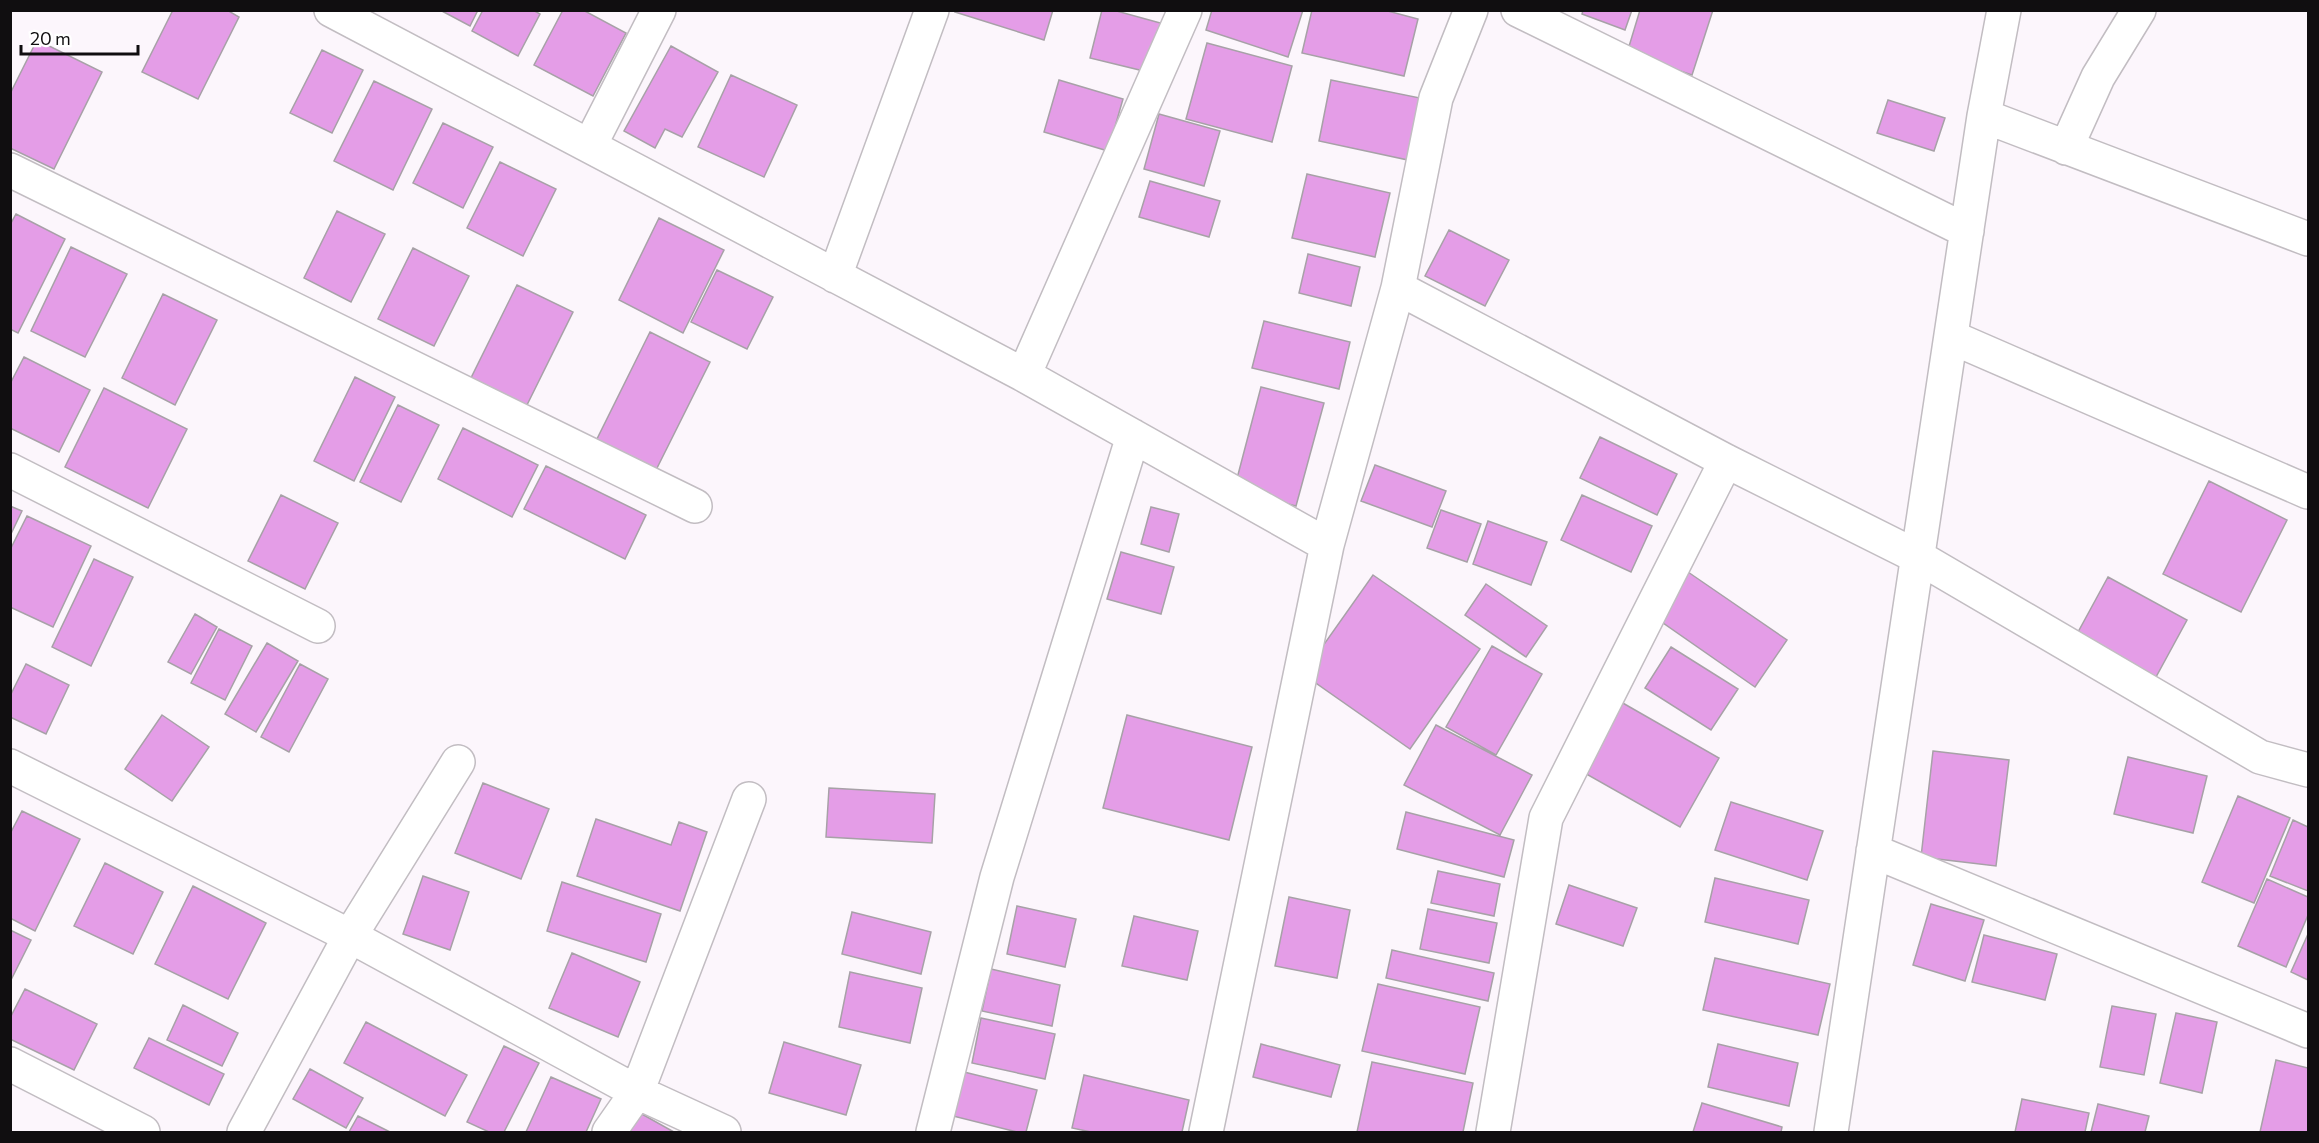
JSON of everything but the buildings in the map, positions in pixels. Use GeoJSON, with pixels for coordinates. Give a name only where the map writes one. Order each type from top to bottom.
{"type":"FeatureCollection","features":[{"type":"Feature","properties":{"kind":"street"},"geometry":{"type":"LineString","coordinates":[[331,10],[1024,375],[1327,545]]}},
{"type":"Feature","properties":{"kind":"street"},"geometry":{"type":"LineString","coordinates":[[590,145],[659,10]]}},
{"type":"Feature","properties":{"kind":"street"},"geometry":{"type":"LineString","coordinates":[[835,276],[932,10]]}},
{"type":"Feature","properties":{"kind":"street"},"geometry":{"type":"LineString","coordinates":[[1024,375],[1185,10]]}},
{"type":"Feature","properties":{"kind":"street"},"geometry":{"type":"LineString","coordinates":[[1206,1132],[1327,545],[1398,288],[1436,98],[1471,10]]}},
{"type":"Feature","properties":{"kind":"street"},"geometry":{"type":"LineString","coordinates":[[1518,10],[1967,231]]}},
{"type":"Feature","properties":{"kind":"street"},"geometry":{"type":"LineString","coordinates":[[1836,1131],[1874,851],[1984,116],[2004,10]]}},
{"type":"Feature","properties":{"kind":"street"},"geometry":{"type":"LineString","coordinates":[[2066,148],[2098,77],[2139,10]]}},
{"type":"Feature","properties":{"kind":"street"},"geometry":{"type":"LineString","coordinates":[[1984,116],[2308,239]]}},
{"type":"Feature","properties":{"kind":"street"},"geometry":{"type":"LineString","coordinates":[[10,170],[695,506]]}},
{"type":"Feature","properties":{"kind":"street"},"geometry":{"type":"LineString","coordinates":[[1398,288],[1726,461],[1918,557],[2260,757],[2308,770]]}},
{"type":"Feature","properties":{"kind":"street"},"geometry":{"type":"LineString","coordinates":[[1951,337],[2308,492]]}},
{"type":"Feature","properties":{"kind":"street"},"geometry":{"type":"LineString","coordinates":[[933,1132],[998,877],[1133,436]]}},
{"type":"Feature","properties":{"kind":"street"},"geometry":{"type":"LineString","coordinates":[[1493,1132],[1546,818],[1726,461]]}},
{"type":"Feature","properties":{"kind":"street"},"geometry":{"type":"LineString","coordinates":[[10,470],[318,627]]}},
{"type":"Feature","properties":{"kind":"street"},"geometry":{"type":"LineString","coordinates":[[244,1132],[350,936],[458,762]]}},
{"type":"Feature","properties":{"kind":"street"},"geometry":{"type":"LineString","coordinates":[[10,766],[350,936],[637,1092],[724,1132]]}},
{"type":"Feature","properties":{"kind":"street"},"geometry":{"type":"LineString","coordinates":[[609,1132],[637,1092],[749,799]]}},
{"type":"Feature","properties":{"kind":"street"},"geometry":{"type":"LineString","coordinates":[[1874,851],[2308,1031]]}},
{"type":"Feature","properties":{"kind":"street"},"geometry":{"type":"LineString","coordinates":[[10,1064],[143,1132]]}}]}
